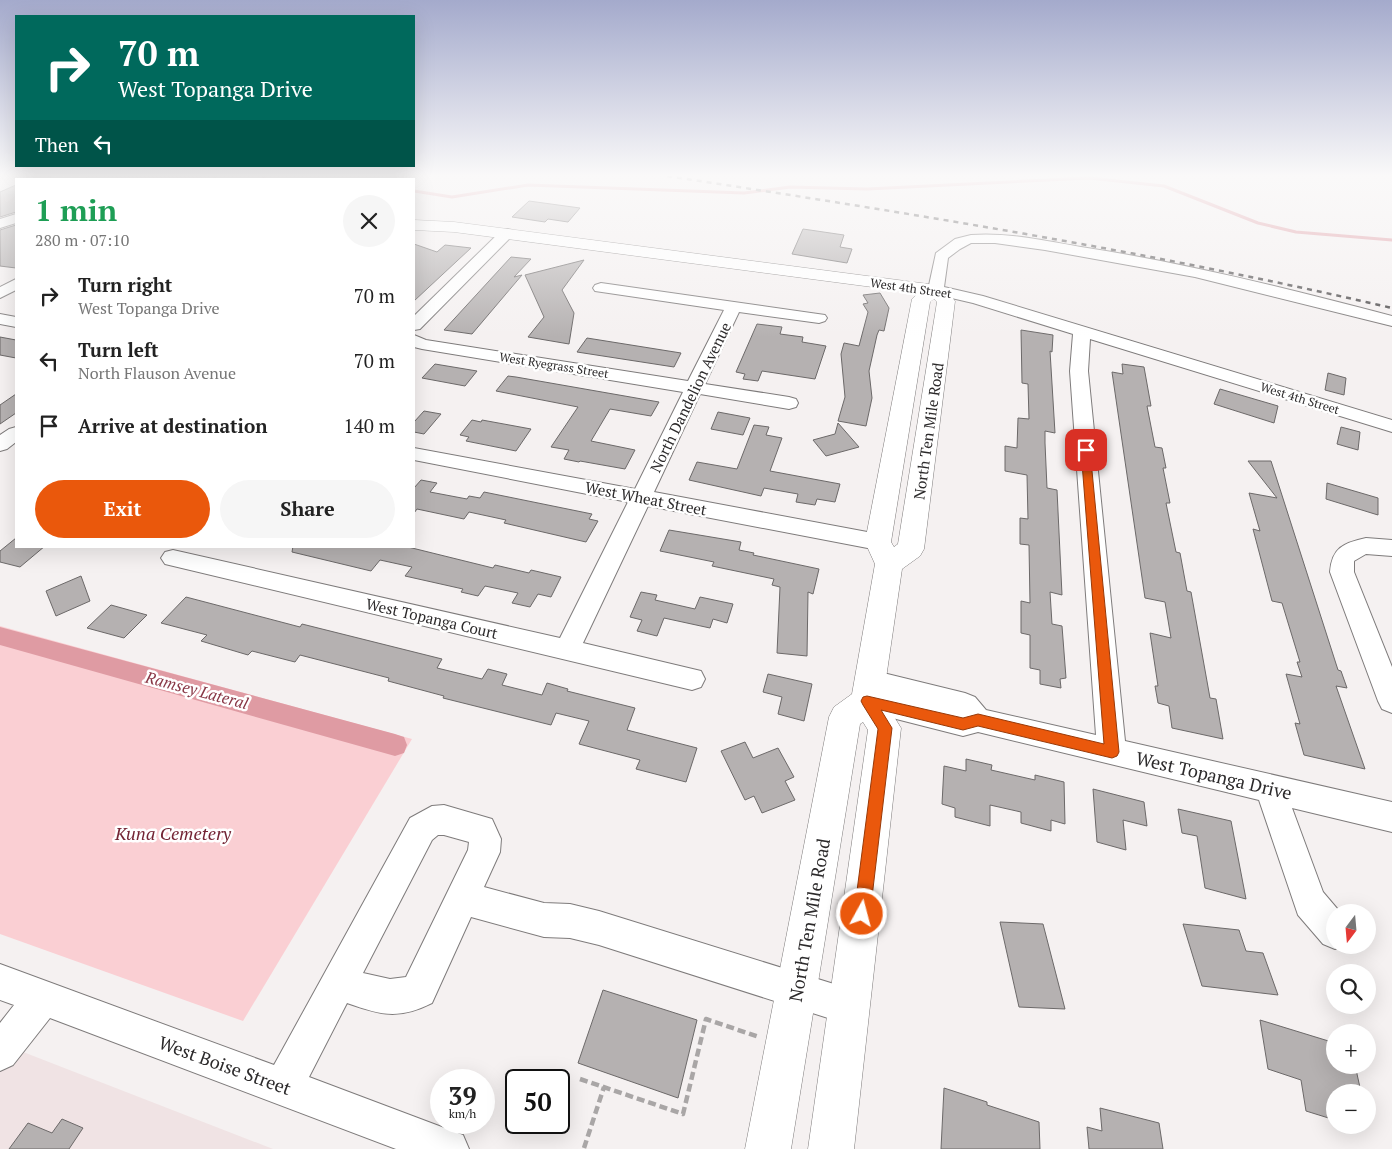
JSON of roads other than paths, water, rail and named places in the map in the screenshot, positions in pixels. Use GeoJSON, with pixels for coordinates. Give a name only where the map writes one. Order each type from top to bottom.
{"type":"FeatureCollection","features":[{"type":"Feature","properties":{"kind":"main road","name":"West 4th Street"},"geometry":{"type":"LineString","coordinates":[[474,230],[937,283]]}},
{"type":"Feature","properties":{"kind":"main road","name":"North Ten Mile Road"},"geometry":{"type":"LineString","coordinates":[[768,1149],[846,717],[869,691],[884,553],[920,299],[937,283],[946,301],[911,549],[884,553]]}},
{"type":"Feature","properties":{"kind":"main road"},"geometry":{"type":"LineString","coordinates":[[831,1149],[885,728],[869,691]]}},
{"type":"Feature","properties":{"kind":"street"},"geometry":{"type":"LineString","coordinates":[[415,324],[507,234]]}},
{"type":"Feature","properties":{"kind":"street"},"geometry":{"type":"LineString","coordinates":[[937,283],[941,256],[959,241],[970,238],[995,239],[1170,266],[1259,286],[1392,321]]}},
{"type":"Feature","properties":{"kind":"street","name":"West 4th Street"},"geometry":{"type":"LineString","coordinates":[[937,283],[977,299],[1392,426]]}},
{"type":"Feature","properties":{"kind":"street"},"geometry":{"type":"LineString","coordinates":[[0,293],[15,285]]}},
{"type":"Feature","properties":{"kind":"street"},"geometry":{"type":"LineString","coordinates":[[601,288],[819,318]]}},
{"type":"Feature","properties":{"kind":"street","name":"North Dandelion Avenue"},"geometry":{"type":"LineString","coordinates":[[567,650],[734,306]]}},
{"type":"Feature","properties":{"kind":"street"},"geometry":{"type":"LineString","coordinates":[[0,319],[15,322]]}},
{"type":"Feature","properties":{"kind":"street"},"geometry":{"type":"LineString","coordinates":[[1082,331],[1079,371],[1112,752]]}},
{"type":"Feature","properties":{"kind":"street","name":"West Ryegrass Street"},"geometry":{"type":"LineString","coordinates":[[415,340],[422,344],[789,403]]}},
{"type":"Feature","properties":{"kind":"street","name":"West Wheat Street"},"geometry":{"type":"LineString","coordinates":[[415,454],[641,497],[884,553]]}},
{"type":"Feature","properties":{"kind":"street"},"geometry":{"type":"LineString","coordinates":[[1392,548],[1375,545],[1354,548],[1343,558],[1342,572],[1392,702]]}},
{"type":"Feature","properties":{"kind":"street","name":"West Topanga Court"},"geometry":{"type":"LineString","coordinates":[[173,558],[692,679]]}},
{"type":"Feature","properties":{"kind":"street","name":"West Topanga Drive"},"geometry":{"type":"LineString","coordinates":[[869,691],[963,724],[978,720],[1392,817]]}},
{"type":"Feature","properties":{"kind":"street"},"geometry":{"type":"LineString","coordinates":[[1270,789],[1310,903],[1326,922]]}},
{"type":"Feature","properties":{"kind":"street"},"geometry":{"type":"LineString","coordinates":[[283,1087],[339,983],[422,829],[432,821],[444,820],[481,830],[485,839],[484,852],[419,990],[410,996],[390,998],[339,983]]}},
{"type":"Feature","properties":{"kind":"street"},"geometry":{"type":"LineString","coordinates":[[463,898],[544,920],[570,921],[599,928],[850,1007]]}},
{"type":"Feature","properties":{"kind":"street","name":"West Boise Street"},"geometry":{"type":"LineString","coordinates":[[0,982],[449,1149]]}},
{"type":"Feature","properties":{"kind":"street"},"geometry":{"type":"LineString","coordinates":[[0,1052],[43,998]]}},
{"type":"Feature","properties":{"kind":"waterway"},"geometry":{"type":"LineString","coordinates":[[1286,230],[1392,240]]}},
{"type":"Feature","properties":{"kind":"waterway","name":"Ramsey Lateral"},"geometry":{"type":"LineString","coordinates":[[0,636],[395,745]]}},
{"type":"Feature","properties":{"kind":"railway"},"geometry":{"type":"LineString","coordinates":[[999,230],[1212,269],[1392,308]]}},
{"type":"Feature","properties":{"kind":"park label","name":"Kuna Cemetery"},"geometry":{"type":"Point","coordinates":[173,833]}}]}
